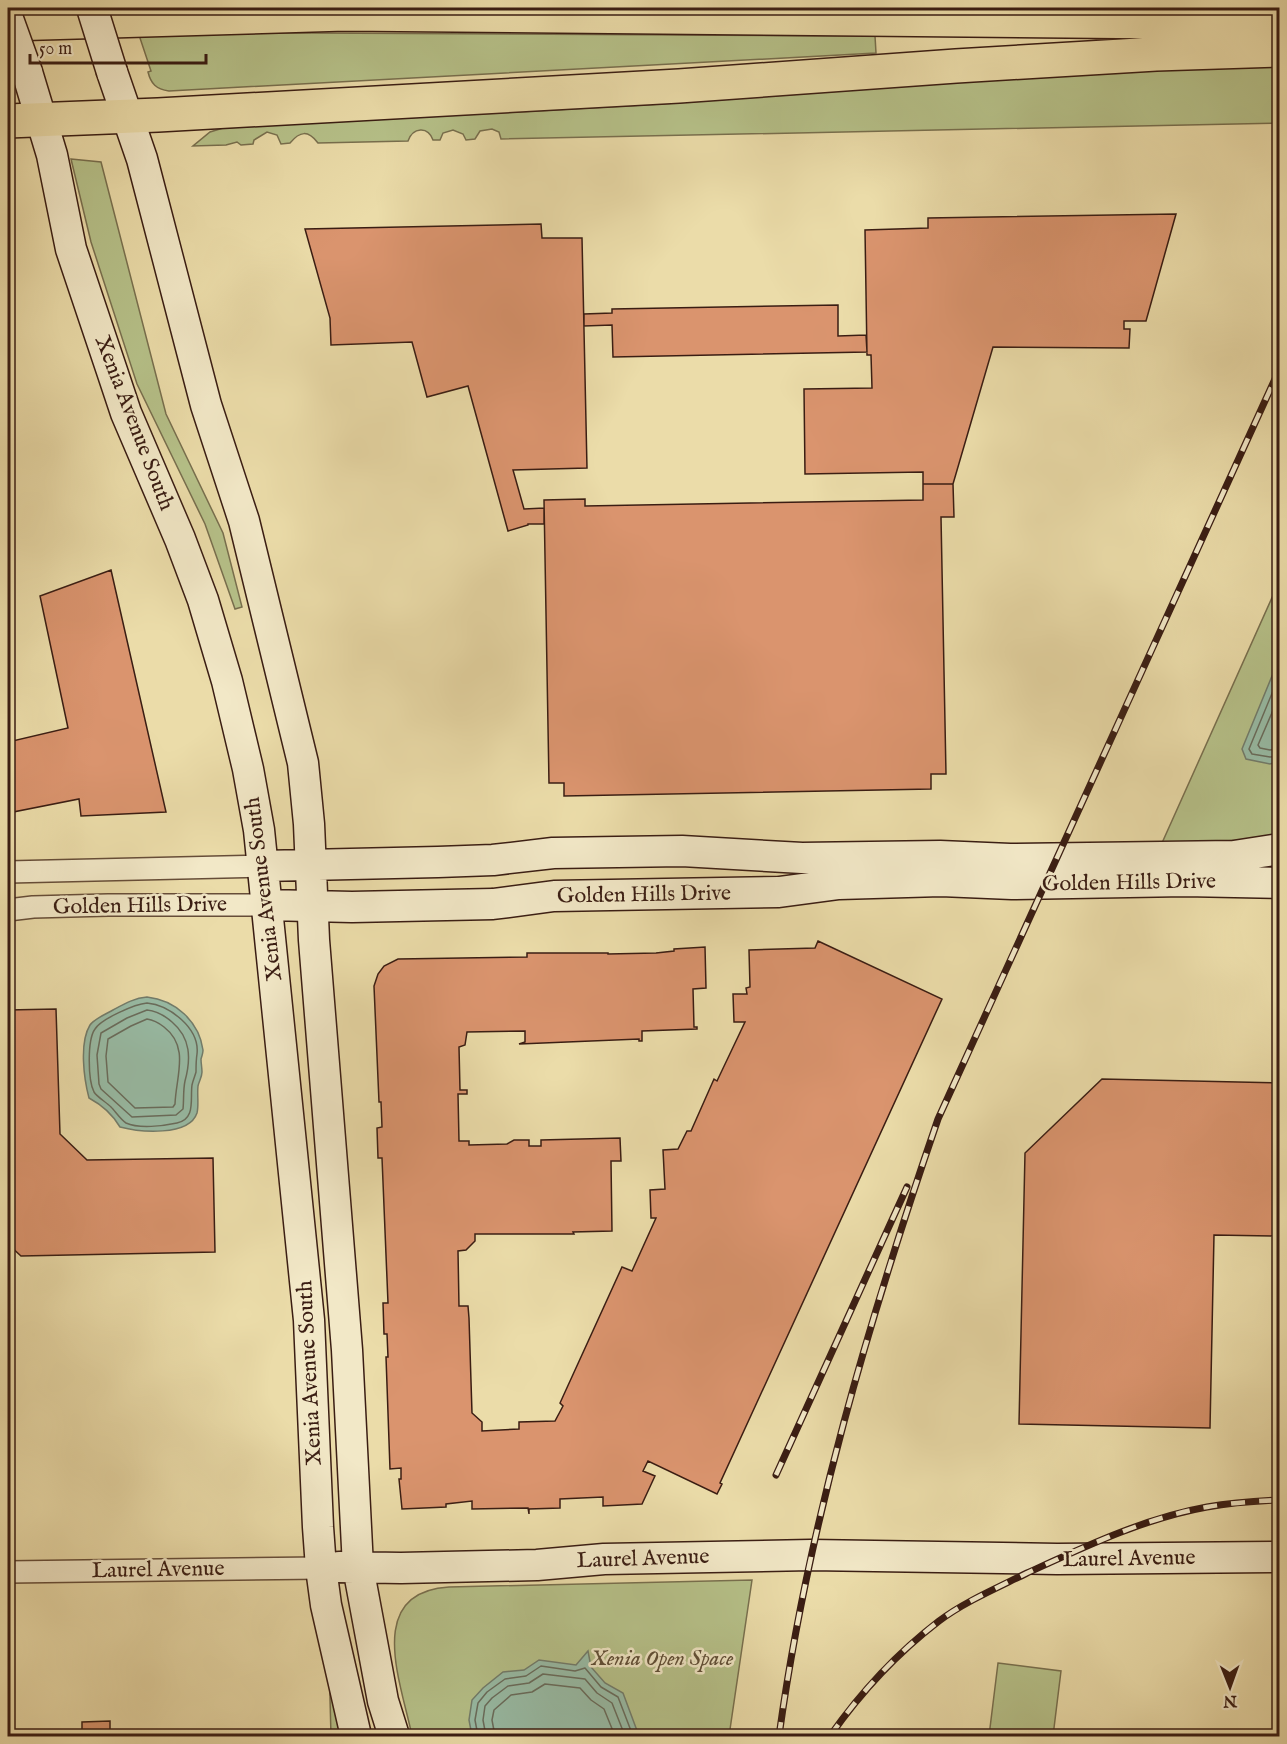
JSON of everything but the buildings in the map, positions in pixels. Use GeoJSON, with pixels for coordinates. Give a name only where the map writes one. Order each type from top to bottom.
{"type":"FeatureCollection","features":[{"type":"Feature","properties":{"kind":"highway"},"geometry":{"type":"LineString","coordinates":[[8,24],[345,14],[1280,23]]}},
{"type":"Feature","properties":{"kind":"highway"},"geometry":{"type":"LineString","coordinates":[[8,121],[679,87],[956,66],[1156,54],[1280,50]]}},
{"type":"Feature","properties":{"kind":"street","name":"Xenia Avenue South"},"geometry":{"type":"LineString","coordinates":[[92,8],[142,159],[206,405],[244,521],[303,763],[347,1350],[358,1567],[383,1701],[394,1737]]}},
{"type":"Feature","properties":{"kind":"street","name":"Xenia Avenue South"},"geometry":{"type":"LineString","coordinates":[[8,19],[52,155],[71,249],[126,413],[180,539],[203,600],[227,681],[248,769],[263,866],[309,1320],[321,1568],[326,1605],[356,1737]]}},
{"type":"Feature","properties":{"kind":"street","name":"Golden Hills Drive"},"geometry":{"type":"LineString","coordinates":[[8,872],[482,860],[553,853],[681,851],[802,858],[940,856],[1010,859],[1234,855],[1280,849]]}},
{"type":"Feature","properties":{"kind":"street","name":"Golden Hills Drive"},"geometry":{"type":"LineString","coordinates":[[8,910],[108,905],[493,904],[554,896],[779,892],[839,884],[941,881],[1012,884],[1185,881],[1280,883]]}},
{"type":"Feature","properties":{"kind":"street","name":"Laurel Avenue"},"geometry":{"type":"LineString","coordinates":[[8,1572],[537,1565],[604,1559],[811,1555],[1057,1559],[1280,1557]]}},
{"type":"Feature","properties":{"kind":"green space"},"geometry":{"type":"Polygon","coordinates":[[[138,32],[875,36],[876,53],[169,91],[157,87],[151,80],[148,72],[151,71],[138,32]]]}},
{"type":"Feature","properties":{"kind":"green space"},"geometry":{"type":"Polygon","coordinates":[[[1279,59],[1279,123],[501,139],[499,132],[492,129],[480,131],[475,139],[466,140],[463,134],[453,130],[443,133],[440,140],[433,140],[428,132],[421,130],[413,133],[408,141],[318,143],[311,136],[301,134],[290,143],[281,144],[277,135],[267,132],[254,140],[253,144],[241,145],[237,142],[226,145],[193,146],[210,132],[223,128],[661,104],[1279,59]]]}},
{"type":"Feature","properties":{"kind":"green space"},"geometry":{"type":"Polygon","coordinates":[[[71,159],[101,162],[166,414],[223,533],[242,607],[235,609],[205,524],[137,384],[91,242],[71,159]]]}},
{"type":"Feature","properties":{"kind":"green space"},"geometry":{"type":"Polygon","coordinates":[[[1279,582],[1279,839],[1162,843],[1279,582]]]}},
{"type":"Feature","properties":{"kind":"green space","name":"Xenia Open Space"},"geometry":{"type":"Polygon","coordinates":[[[752,1580],[729,1736],[412,1736],[401,1692],[394,1644],[397,1623],[406,1605],[422,1593],[449,1587],[752,1580]]]}},
{"type":"Feature","properties":{"kind":"green space"},"geometry":{"type":"Polygon","coordinates":[[[329,1661],[349,1736],[331,1736],[329,1661]]]}},
{"type":"Feature","properties":{"kind":"green space"},"geometry":{"type":"Polygon","coordinates":[[[998,1663],[1061,1671],[1053,1736],[989,1736],[998,1663]]]}},
{"type":"Feature","properties":{"kind":"water"},"geometry":{"type":"Polygon","coordinates":[[[1279,659],[1279,761],[1270,764],[1246,759],[1242,749],[1279,659]]]}},
{"type":"Feature","properties":{"kind":"water"},"geometry":{"type":"Polygon","coordinates":[[[147,997],[167,1002],[184,1014],[196,1030],[203,1050],[197,1113],[192,1121],[184,1126],[163,1131],[120,1127],[107,1111],[89,1098],[84,1071],[84,1041],[90,1025],[125,1004],[147,997]]]}},
{"type":"Feature","properties":{"kind":"water"},"geometry":{"type":"Polygon","coordinates":[[[588,1651],[591,1667],[605,1683],[623,1693],[639,1736],[472,1736],[469,1720],[472,1700],[503,1672],[524,1670],[539,1660],[576,1665],[588,1651]]]}},
{"type":"Feature","properties":{"kind":"railway"},"geometry":{"type":"LineString","coordinates":[[779,1736],[791,1657],[824,1501],[865,1347],[938,1119],[1280,368]]}},
{"type":"Feature","properties":{"kind":"railway"},"geometry":{"type":"LineString","coordinates":[[776,1475],[907,1187]]}},
{"type":"Feature","properties":{"kind":"railway"},"geometry":{"type":"LineString","coordinates":[[830,1736],[854,1704],[894,1660],[923,1634],[959,1607],[1027,1573],[1161,1518],[1216,1506],[1280,1500]]}}]}
